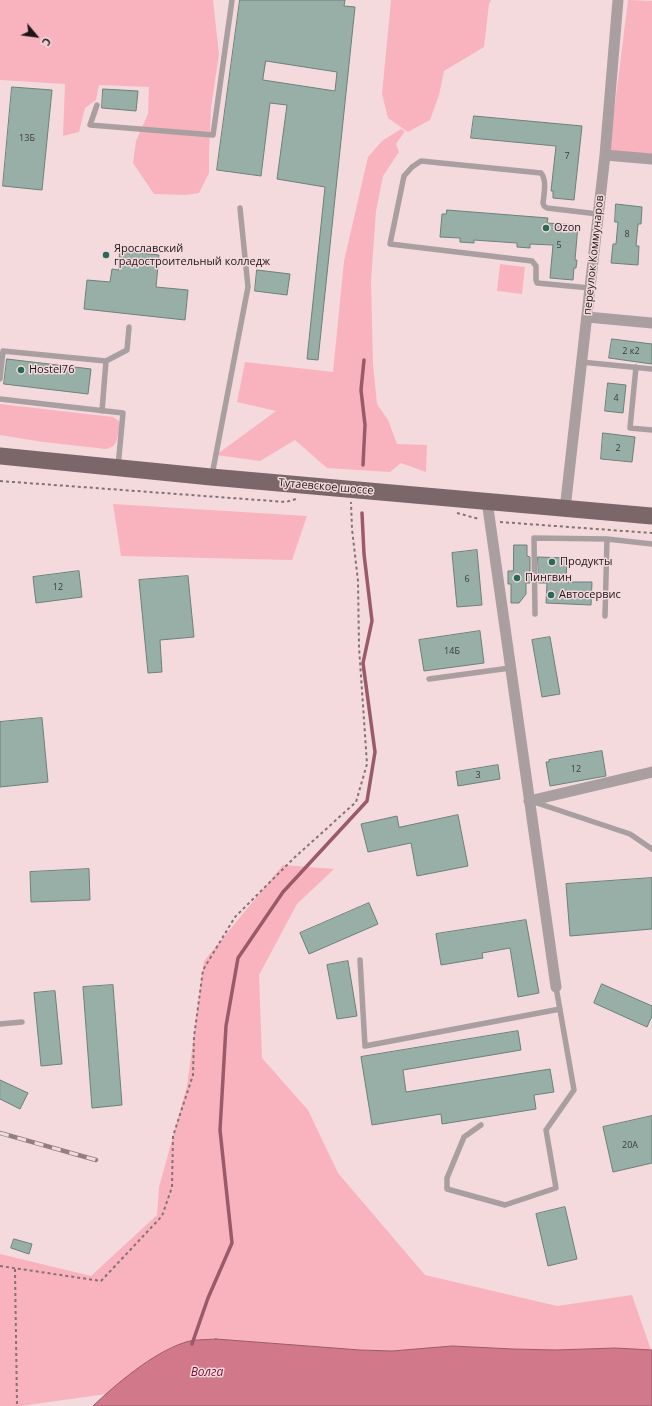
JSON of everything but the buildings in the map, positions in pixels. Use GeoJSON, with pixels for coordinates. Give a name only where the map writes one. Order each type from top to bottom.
{"type":"FeatureCollection","features":[{"type":"Feature","properties":{"kind":"main road","name":"Тутаевское шоссе"},"geometry":{"type":"LineString","coordinates":[[0,456],[211,477],[652,516]]}},
{"type":"Feature","properties":{"kind":"street","name":"переулок Коммунаров"},"geometry":{"type":"LineString","coordinates":[[565,509],[605,154],[618,0]]}},
{"type":"Feature","properties":{"kind":"street"},"geometry":{"type":"LineString","coordinates":[[605,154],[652,159]]}},
{"type":"Feature","properties":{"kind":"street"},"geometry":{"type":"LineString","coordinates":[[587,317],[652,324]]}},
{"type":"Feature","properties":{"kind":"street"},"geometry":{"type":"LineString","coordinates":[[487,501],[556,988]]}},
{"type":"Feature","properties":{"kind":"street"},"geometry":{"type":"LineString","coordinates":[[529,801],[652,772]]}},
{"type":"Feature","properties":{"kind":"lane"},"geometry":{"type":"LineString","coordinates":[[97,105],[90,125],[213,135],[232,0]]}},
{"type":"Feature","properties":{"kind":"lane"},"geometry":{"type":"LineString","coordinates":[[590,288],[538,283],[536,280],[536,266],[532,261],[390,244],[404,176],[412,167],[421,161],[540,173],[544,176],[544,206],[547,208],[598,214]]}},
{"type":"Feature","properties":{"kind":"lane"},"geometry":{"type":"LineString","coordinates":[[211,477],[248,287],[240,208]]}},
{"type":"Feature","properties":{"kind":"lane"},"geometry":{"type":"LineString","coordinates":[[0,379],[3,351],[106,361],[127,350],[129,326]]}},
{"type":"Feature","properties":{"kind":"lane"},"geometry":{"type":"LineString","coordinates":[[102,411],[106,361]]}},
{"type":"Feature","properties":{"kind":"lane"},"geometry":{"type":"LineString","coordinates":[[582,362],[652,369]]}},
{"type":"Feature","properties":{"kind":"lane"},"geometry":{"type":"LineString","coordinates":[[636,367],[630,428],[652,430]]}},
{"type":"Feature","properties":{"kind":"lane"},"geometry":{"type":"LineString","coordinates":[[0,398],[123,413],[118,468]]}},
{"type":"Feature","properties":{"kind":"lane"},"geometry":{"type":"LineString","coordinates":[[535,614],[534,538],[607,539],[652,544]]}},
{"type":"Feature","properties":{"kind":"lane"},"geometry":{"type":"LineString","coordinates":[[605,616],[607,539]]}},
{"type":"Feature","properties":{"kind":"lane"},"geometry":{"type":"LineString","coordinates":[[429,679],[510,668]]}},
{"type":"Feature","properties":{"kind":"lane"},"geometry":{"type":"LineString","coordinates":[[529,801],[630,834],[652,849]]}},
{"type":"Feature","properties":{"kind":"lane"},"geometry":{"type":"LineString","coordinates":[[360,960],[365,1046],[560,1009]]}},
{"type":"Feature","properties":{"kind":"lane"},"geometry":{"type":"LineString","coordinates":[[481,1125],[464,1137],[447,1178],[447,1189],[505,1206],[556,1188],[546,1130],[574,1090],[556,988]]}},
{"type":"Feature","properties":{"kind":"lane"},"geometry":{"type":"LineString","coordinates":[[0,1024],[22,1022]]}},
{"type":"Feature","properties":{"kind":"path"},"geometry":{"type":"LineString","coordinates":[[0,481],[286,502],[298,498]]}},
{"type":"Feature","properties":{"kind":"path"},"geometry":{"type":"LineString","coordinates":[[0,1266],[101,1281],[162,1216],[172,1187],[173,1136],[193,1075],[194,1037],[203,970],[235,916],[294,858],[356,802],[367,764],[360,647],[358,581],[352,529],[351,489]]}},
{"type":"Feature","properties":{"kind":"path"},"geometry":{"type":"LineString","coordinates":[[454,513],[490,521],[652,533]]}},
{"type":"Feature","properties":{"kind":"path"},"geometry":{"type":"LineString","coordinates":[[15,1269],[17,1406]]}},
{"type":"Feature","properties":{"kind":"shaded area"},"geometry":{"type":"Polygon","coordinates":[[[0,0],[213,0],[219,54],[211,108],[209,173],[199,193],[186,195],[154,194],[133,163],[136,141],[148,114],[149,87],[99,85],[96,100],[85,108],[79,132],[63,136],[65,84],[0,80],[0,0]]]}},
{"type":"Feature","properties":{"kind":"shaded area"},"geometry":{"type":"Polygon","coordinates":[[[391,0],[491,0],[489,4],[484,47],[444,71],[439,95],[430,120],[408,132],[388,118],[382,94],[391,0]]]}},
{"type":"Feature","properties":{"kind":"shaded area"},"geometry":{"type":"Polygon","coordinates":[[[628,0],[652,1],[652,156],[609,152],[628,0]]]}},
{"type":"Feature","properties":{"kind":"shaded area"},"geometry":{"type":"Polygon","coordinates":[[[401,129],[405,131],[396,144],[399,152],[383,176],[376,211],[371,281],[373,364],[377,404],[388,420],[397,444],[427,445],[426,472],[401,463],[390,472],[327,468],[295,440],[260,461],[216,455],[276,411],[237,402],[245,362],[333,372],[344,261],[368,157],[382,141],[401,129]]]}},
{"type":"Feature","properties":{"kind":"shaded area"},"geometry":{"type":"Polygon","coordinates":[[[500,264],[525,267],[522,294],[497,291],[500,264]]]}},
{"type":"Feature","properties":{"kind":"shaded area"},"geometry":{"type":"Polygon","coordinates":[[[0,404],[113,417],[119,421],[117,439],[114,445],[106,449],[43,442],[0,435],[0,404]]]}},
{"type":"Feature","properties":{"kind":"shaded area"},"geometry":{"type":"Polygon","coordinates":[[[113,504],[307,516],[292,560],[121,556],[113,504]]]}},
{"type":"Feature","properties":{"kind":"shaded area"},"geometry":{"type":"Polygon","coordinates":[[[283,865],[334,869],[297,904],[259,975],[262,1058],[308,1110],[338,1173],[425,1275],[557,1306],[632,1295],[651,1350],[615,1348],[556,1350],[452,1346],[392,1351],[216,1339],[184,1342],[170,1348],[156,1356],[106,1394],[21,1406],[0,1406],[0,1254],[91,1276],[157,1215],[159,1187],[187,1086],[204,961],[283,865]]]}},
{"type":"Feature","properties":{"kind":"water","name":"Волга"},"geometry":{"type":"Polygon","coordinates":[[[216,1339],[392,1351],[452,1346],[556,1350],[615,1348],[652,1350],[652,1406],[93,1406],[135,1370],[171,1348],[195,1340],[216,1339]]]}},
{"type":"Feature","properties":{"kind":"waterway"},"geometry":{"type":"LineString","coordinates":[[363,465],[365,425],[361,390],[364,360]]}},
{"type":"Feature","properties":{"kind":"waterway"},"geometry":{"type":"LineString","coordinates":[[192,1344],[208,1298],[232,1243],[220,1130],[226,1026],[238,958],[283,892],[367,801],[375,752],[363,663],[372,621],[364,554],[362,513]]}},
{"type":"Feature","properties":{"kind":"railway"},"geometry":{"type":"LineString","coordinates":[[0,1133],[96,1160]]}},
{"type":"Feature","properties":{"kind":"place","name":"Ozon"},"geometry":{"type":"Point","coordinates":[546,228]}},
{"type":"Feature","properties":{"kind":"place","name":"Ярославский градостроительный колледж"},"geometry":{"type":"Point","coordinates":[106,255]}},
{"type":"Feature","properties":{"kind":"place","name":"Hostel76"},"geometry":{"type":"Point","coordinates":[21,370]}},
{"type":"Feature","properties":{"kind":"place","name":"Продукты"},"geometry":{"type":"Point","coordinates":[552,562]}},
{"type":"Feature","properties":{"kind":"place","name":"Пингвин"},"geometry":{"type":"Point","coordinates":[517,578]}},
{"type":"Feature","properties":{"kind":"place","name":"Автосервис"},"geometry":{"type":"Point","coordinates":[551,595]}}]}
